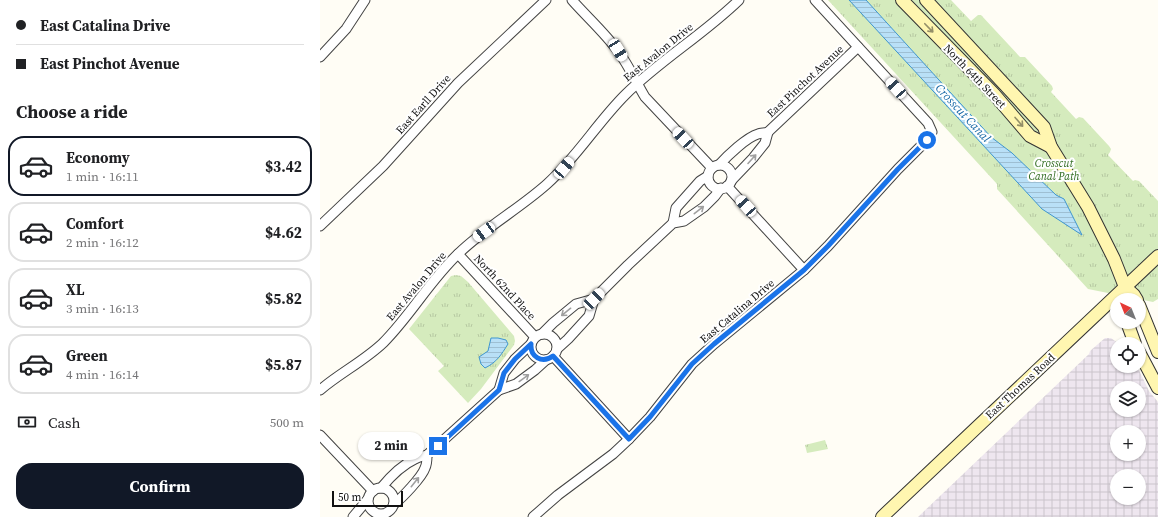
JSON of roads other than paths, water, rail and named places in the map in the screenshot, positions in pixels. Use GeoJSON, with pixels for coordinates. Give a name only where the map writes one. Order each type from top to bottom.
{"type":"FeatureCollection","features":[{"type":"Feature","properties":{"kind":"main road","name":"North 64th Street"},"geometry":{"type":"LineString","coordinates":[[902,0],[994,94],[1030,136],[1051,147]]}},
{"type":"Feature","properties":{"kind":"main road","name":"North 64th Street"},"geometry":{"type":"LineString","coordinates":[[926,0],[1044,127],[1051,147],[1088,207],[1114,260],[1125,287],[1132,293]]}},
{"type":"Feature","properties":{"kind":"main road","name":"East Thomas Road"},"geometry":{"type":"LineString","coordinates":[[882,517],[1154,260]]}},
{"type":"Feature","properties":{"kind":"main road"},"geometry":{"type":"LineString","coordinates":[[1124,293],[1125,287]]}},
{"type":"Feature","properties":{"kind":"main road"},"geometry":{"type":"LineString","coordinates":[[1146,322],[1158,352]]}},
{"type":"Feature","properties":{"kind":"main road"},"geometry":{"type":"LineString","coordinates":[[1146,365],[1158,388]]}},
{"type":"Feature","properties":{"kind":"street"},"geometry":{"type":"LineString","coordinates":[[320,57],[346,29],[365,0]]}},
{"type":"Feature","properties":{"kind":"street","name":"East Earll Drive"},"geometry":{"type":"LineString","coordinates":[[320,226],[383,166],[458,83],[546,0]]}},
{"type":"Feature","properties":{"kind":"street"},"geometry":{"type":"LineString","coordinates":[[572,0],[618,50],[645,97],[713,170]]}},
{"type":"Feature","properties":{"kind":"street","name":"East Avalon Drive"},"geometry":{"type":"LineString","coordinates":[[320,390],[360,362],[382,343],[400,324],[428,287],[472,241],[532,197],[560,172],[612,109],[656,66],[708,27],[739,0]]}},
{"type":"Feature","properties":{"kind":"street"},"geometry":{"type":"LineString","coordinates":[[815,0],[858,47]]}},
{"type":"Feature","properties":{"kind":"street","name":"East Catalina Drive"},"geometry":{"type":"LineString","coordinates":[[533,517],[558,494],[613,454],[629,439],[650,417],[692,364],[804,270],[828,246],[893,173],[927,140],[932,132],[928,123],[858,47]]}},
{"type":"Feature","properties":{"kind":"street","name":"East Pinchot Avenue"},"geometry":{"type":"LineString","coordinates":[[377,490],[408,463],[427,455],[499,390],[516,384],[552,355],[589,316],[594,299],[673,223],[684,221],[704,207],[753,158],[765,143],[768,132],[858,47]]}},
{"type":"Feature","properties":{"kind":"street","name":"East Pinchot Avenue"},"geometry":{"type":"LineString","coordinates":[[673,223],[676,208],[700,181],[740,145],[757,134],[768,132]]}},
{"type":"Feature","properties":{"kind":"street"},"geometry":{"type":"LineString","coordinates":[[726,166],[729,169],[732,175],[726,185],[714,187],[712,185],[710,182],[713,170],[726,166]]}},
{"type":"Feature","properties":{"kind":"street"},"geometry":{"type":"LineString","coordinates":[[726,185],[804,270]]}},
{"type":"Feature","properties":{"kind":"street","name":"North 62nd Place"},"geometry":{"type":"LineString","coordinates":[[458,254],[536,338]]}},
{"type":"Feature","properties":{"kind":"street","name":"East Pinchot Avenue"},"geometry":{"type":"LineString","coordinates":[[499,390],[504,373],[515,359],[536,338],[576,304],[594,299]]}},
{"type":"Feature","properties":{"kind":"street"},"geometry":{"type":"LineString","coordinates":[[550,335],[553,338],[555,341],[552,355],[538,358],[534,356],[531,348],[536,338],[550,335]]}},
{"type":"Feature","properties":{"kind":"street"},"geometry":{"type":"LineString","coordinates":[[552,355],[629,439]]}},
{"type":"Feature","properties":{"kind":"street"},"geometry":{"type":"LineString","coordinates":[[320,435],[377,490]]}},
{"type":"Feature","properties":{"kind":"street"},"geometry":{"type":"LineString","coordinates":[[368,500],[370,507],[375,513],[388,512],[415,482],[425,468],[427,455]]}},
{"type":"Feature","properties":{"kind":"street"},"geometry":{"type":"LineString","coordinates":[[353,517],[368,500],[371,493],[377,490],[385,489],[391,493],[394,500],[388,512]]}},
{"type":"Feature","properties":{"kind":"water","name":"Crosscut Canal"},"geometry":{"type":"Polygon","coordinates":[[[849,0],[866,0],[991,137],[1012,153],[1056,195],[1064,199],[1082,235],[1042,209],[849,0]]]}},
{"type":"Feature","properties":{"kind":"water"},"geometry":{"type":"Polygon","coordinates":[[[491,338],[506,340],[508,344],[496,361],[485,368],[481,364],[479,357],[488,351],[491,338]]]}},
{"type":"Feature","properties":{"kind":"park label","name":"Crosscut Canal Path"},"geometry":{"type":"Point","coordinates":[1054,169]}}]}
